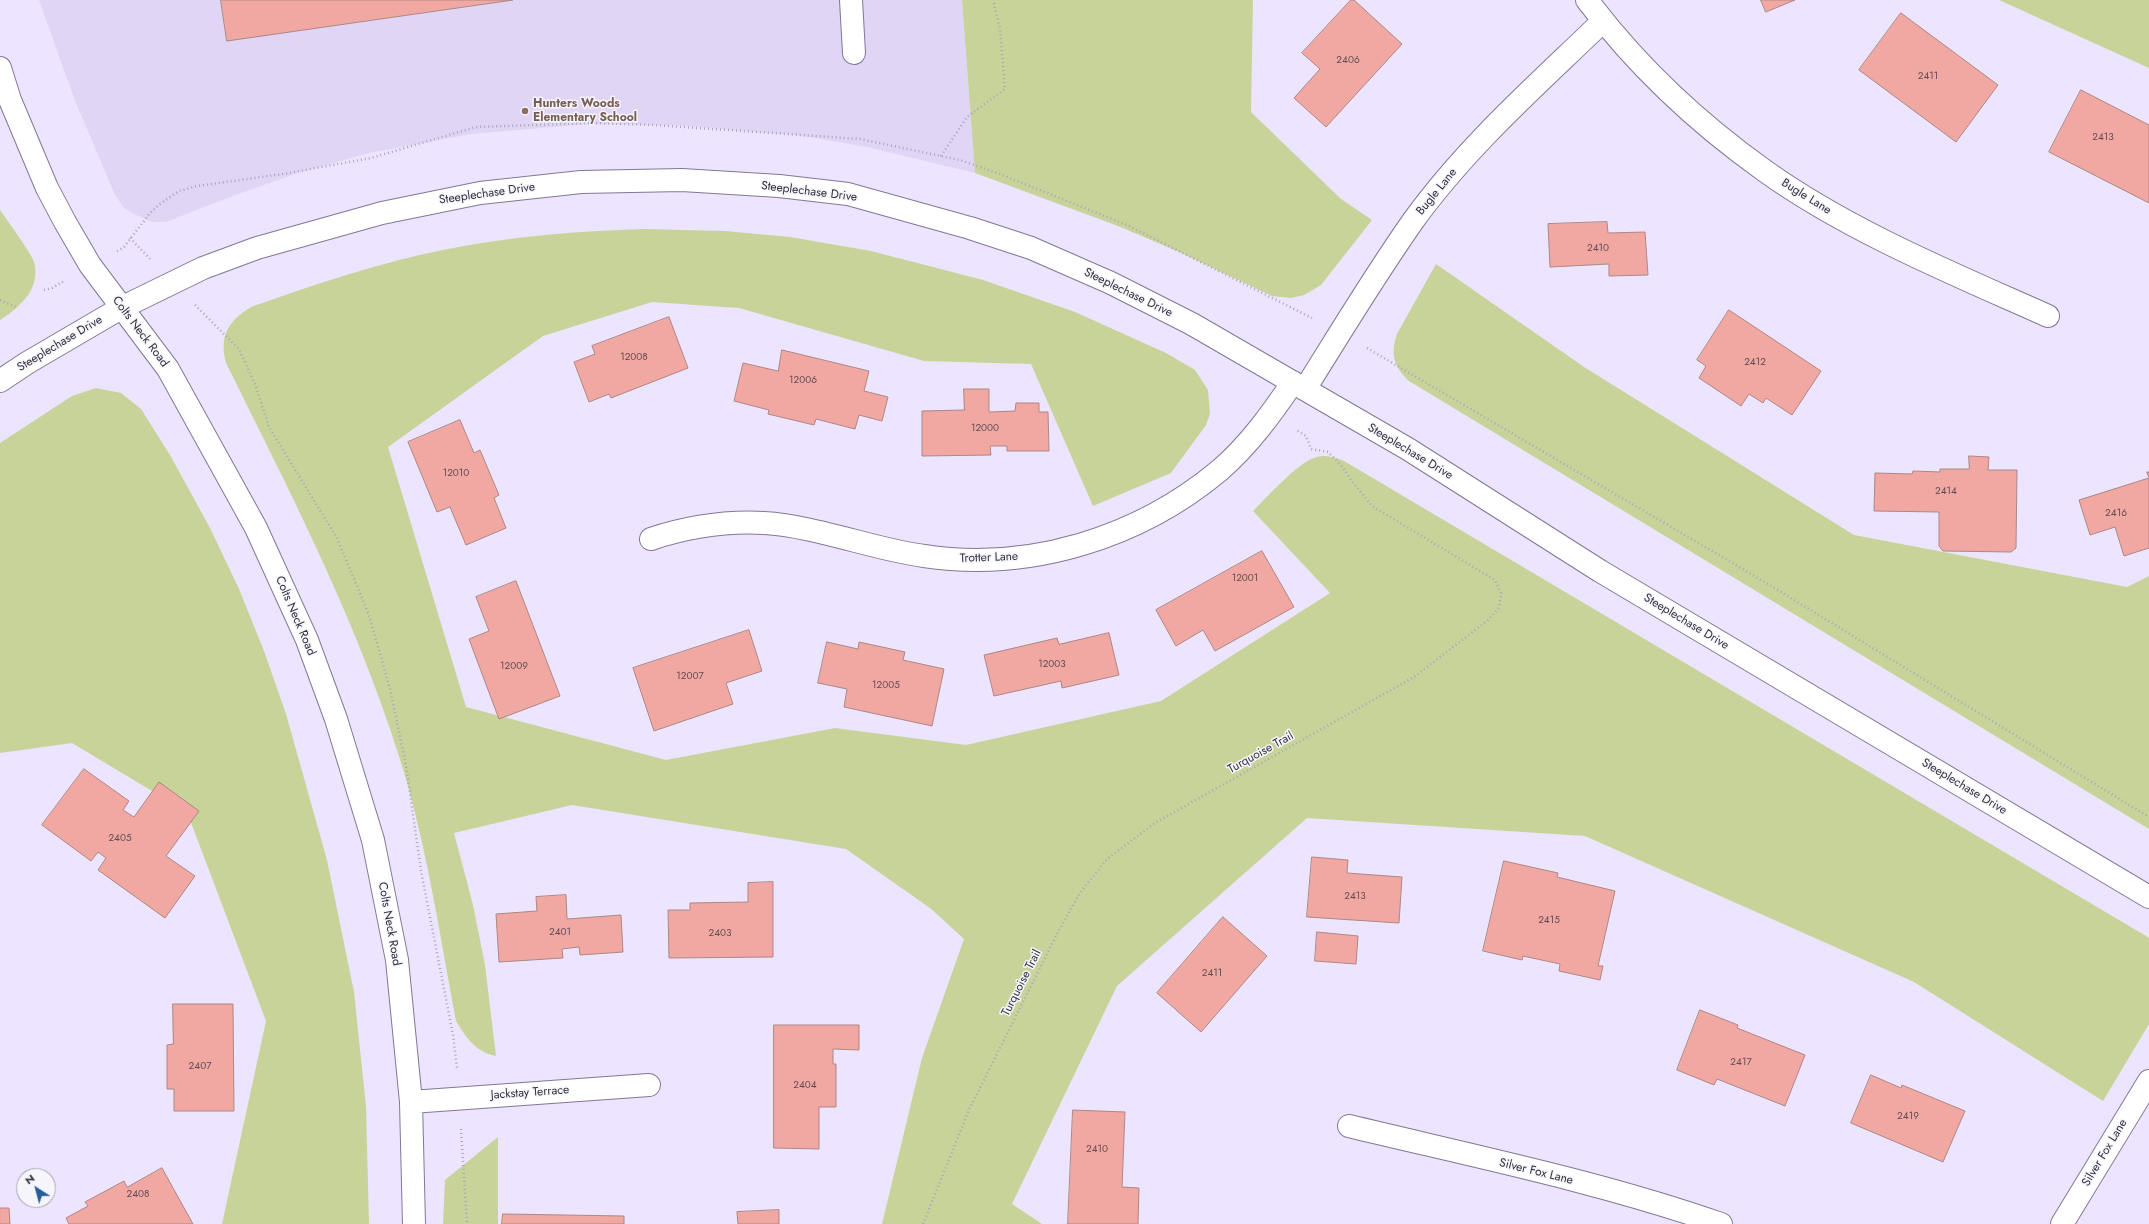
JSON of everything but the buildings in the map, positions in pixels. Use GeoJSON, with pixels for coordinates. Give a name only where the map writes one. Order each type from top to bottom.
{"type":"FeatureCollection","features":[{"type":"Feature","properties":{"kind":"street"},"geometry":{"type":"LineString","coordinates":[[851,0],[854,53]]}},
{"type":"Feature","properties":{"kind":"street","name":"Bugle Lane"},"geometry":{"type":"LineString","coordinates":[[1587,0],[1603,21],[1637,58],[1697,118],[1766,172],[1828,211],[1934,266],[2048,316]]}},
{"type":"Feature","properties":{"kind":"street","name":"Bugle Lane"},"geometry":{"type":"LineString","coordinates":[[1299,386],[1340,333],[1414,221],[1450,175],[1491,129],[1603,21]]}},
{"type":"Feature","properties":{"kind":"street","name":"Colts Neck Road"},"geometry":{"type":"LineString","coordinates":[[0,68],[10,100],[47,188],[90,265],[168,369],[256,528],[307,640],[336,719],[375,847],[397,960],[411,1102],[414,1224]]}},
{"type":"Feature","properties":{"kind":"street","name":"Steeplechase Drive"},"geometry":{"type":"LineString","coordinates":[[0,381],[27,363],[121,308],[203,268],[257,248],[382,212],[480,193],[566,184],[682,180],[779,186],[848,194],[1031,248],[1111,283],[1192,324],[1408,449],[1607,575],[2149,897]]}},
{"type":"Feature","properties":{"kind":"street","name":"Trotter Lane"},"geometry":{"type":"LineString","coordinates":[[651,539],[670,532],[716,524],[764,523],[815,532],[923,556],[948,559],[1003,560],[1061,551],[1117,533],[1170,506],[1220,469],[1299,386]]}},
{"type":"Feature","properties":{"kind":"street","name":"Silver Fox Lane"},"geometry":{"type":"LineString","coordinates":[[2062,1224],[2149,1081]]}},
{"type":"Feature","properties":{"kind":"street","name":"Jackstay Terrace"},"geometry":{"type":"LineString","coordinates":[[411,1102],[649,1085]]}},
{"type":"Feature","properties":{"kind":"street","name":"Silver Fox Lane"},"geometry":{"type":"LineString","coordinates":[[1349,1126],[1575,1181],[1693,1214],[1721,1224]]}},
{"type":"Feature","properties":{"kind":"path"},"geometry":{"type":"LineString","coordinates":[[940,156],[967,117],[1005,89],[1000,30],[993,0]]}},
{"type":"Feature","properties":{"kind":"path"},"geometry":{"type":"LineString","coordinates":[[0,300],[18,308]]}},
{"type":"Feature","properties":{"kind":"path"},"geometry":{"type":"LineString","coordinates":[[1340,333],[1762,581],[2149,817]]}},
{"type":"Feature","properties":{"kind":"path","name":"Turquoise Trail"},"geometry":{"type":"LineString","coordinates":[[923,1224],[969,1110],[1059,930],[1080,893],[1107,859],[1154,823],[1414,677],[1487,621],[1499,608],[1501,593],[1495,580],[1372,506],[1350,480],[1340,464],[1328,452],[1310,449],[1306,436],[1272,413]]}},
{"type":"Feature","properties":{"kind":"shaded area","name":"Hunters Woods Elementary School"},"geometry":{"type":"Polygon","coordinates":[[[39,0],[962,0],[975,173],[867,147],[797,135],[675,125],[588,124],[471,134],[369,153],[295,174],[166,222],[152,222],[124,208],[115,195],[74,98],[39,0]]]}},
{"type":"Feature","properties":{"kind":"green space"},"geometry":{"type":"Polygon","coordinates":[[[962,0],[1253,0],[1251,112],[1341,199],[1372,220],[1321,285],[1304,295],[1291,298],[1272,296],[1177,251],[1118,226],[975,173],[962,0]]]}},
{"type":"Feature","properties":{"kind":"green space"},"geometry":{"type":"Polygon","coordinates":[[[1999,0],[2149,0],[2149,68],[1999,0]]]}},
{"type":"Feature","properties":{"kind":"green space"},"geometry":{"type":"Polygon","coordinates":[[[0,210],[32,258],[35,272],[32,289],[27,296],[15,309],[0,320],[0,210]]]}},
{"type":"Feature","properties":{"kind":"green space"},"geometry":{"type":"Polygon","coordinates":[[[643,229],[725,231],[790,237],[871,251],[983,280],[1075,312],[1166,353],[1195,370],[1208,390],[1210,414],[1206,425],[1171,473],[1093,506],[1031,364],[924,361],[739,308],[652,302],[543,336],[388,447],[466,707],[666,760],[835,728],[966,745],[1161,701],[1330,593],[1253,511],[1300,466],[1314,458],[1329,456],[1344,461],[2149,938],[2149,1024],[2103,1101],[1914,982],[1585,836],[1307,818],[1117,986],[1012,1204],[1042,1224],[882,1224],[922,1058],[964,939],[930,908],[846,849],[572,805],[454,833],[473,905],[485,965],[496,1056],[482,1051],[472,1043],[456,1021],[424,852],[408,786],[381,702],[362,653],[320,555],[226,363],[224,353],[225,337],[227,330],[236,318],[251,307],[324,282],[398,260],[472,244],[521,237],[594,231],[643,229]]]}},
{"type":"Feature","properties":{"kind":"green space"},"geometry":{"type":"Polygon","coordinates":[[[1436,264],[1584,367],[1854,535],[2127,587],[2149,576],[2149,829],[1409,381],[1400,371],[1395,360],[1395,341],[1397,334],[1436,264]]]}},
{"type":"Feature","properties":{"kind":"green space"},"geometry":{"type":"Polygon","coordinates":[[[96,388],[121,393],[141,409],[170,455],[210,528],[239,589],[264,651],[286,714],[327,860],[354,992],[366,1107],[369,1224],[222,1224],[266,1021],[187,812],[72,743],[0,753],[0,443],[72,396],[96,388]]]}},
{"type":"Feature","properties":{"kind":"green space"},"geometry":{"type":"Polygon","coordinates":[[[498,1137],[498,1224],[443,1224],[445,1180],[498,1137]]]}},
{"type":"Feature","properties":{"kind":"place","name":"Hunters Woods Elementary School"},"geometry":{"type":"Point","coordinates":[525,111]}}]}
